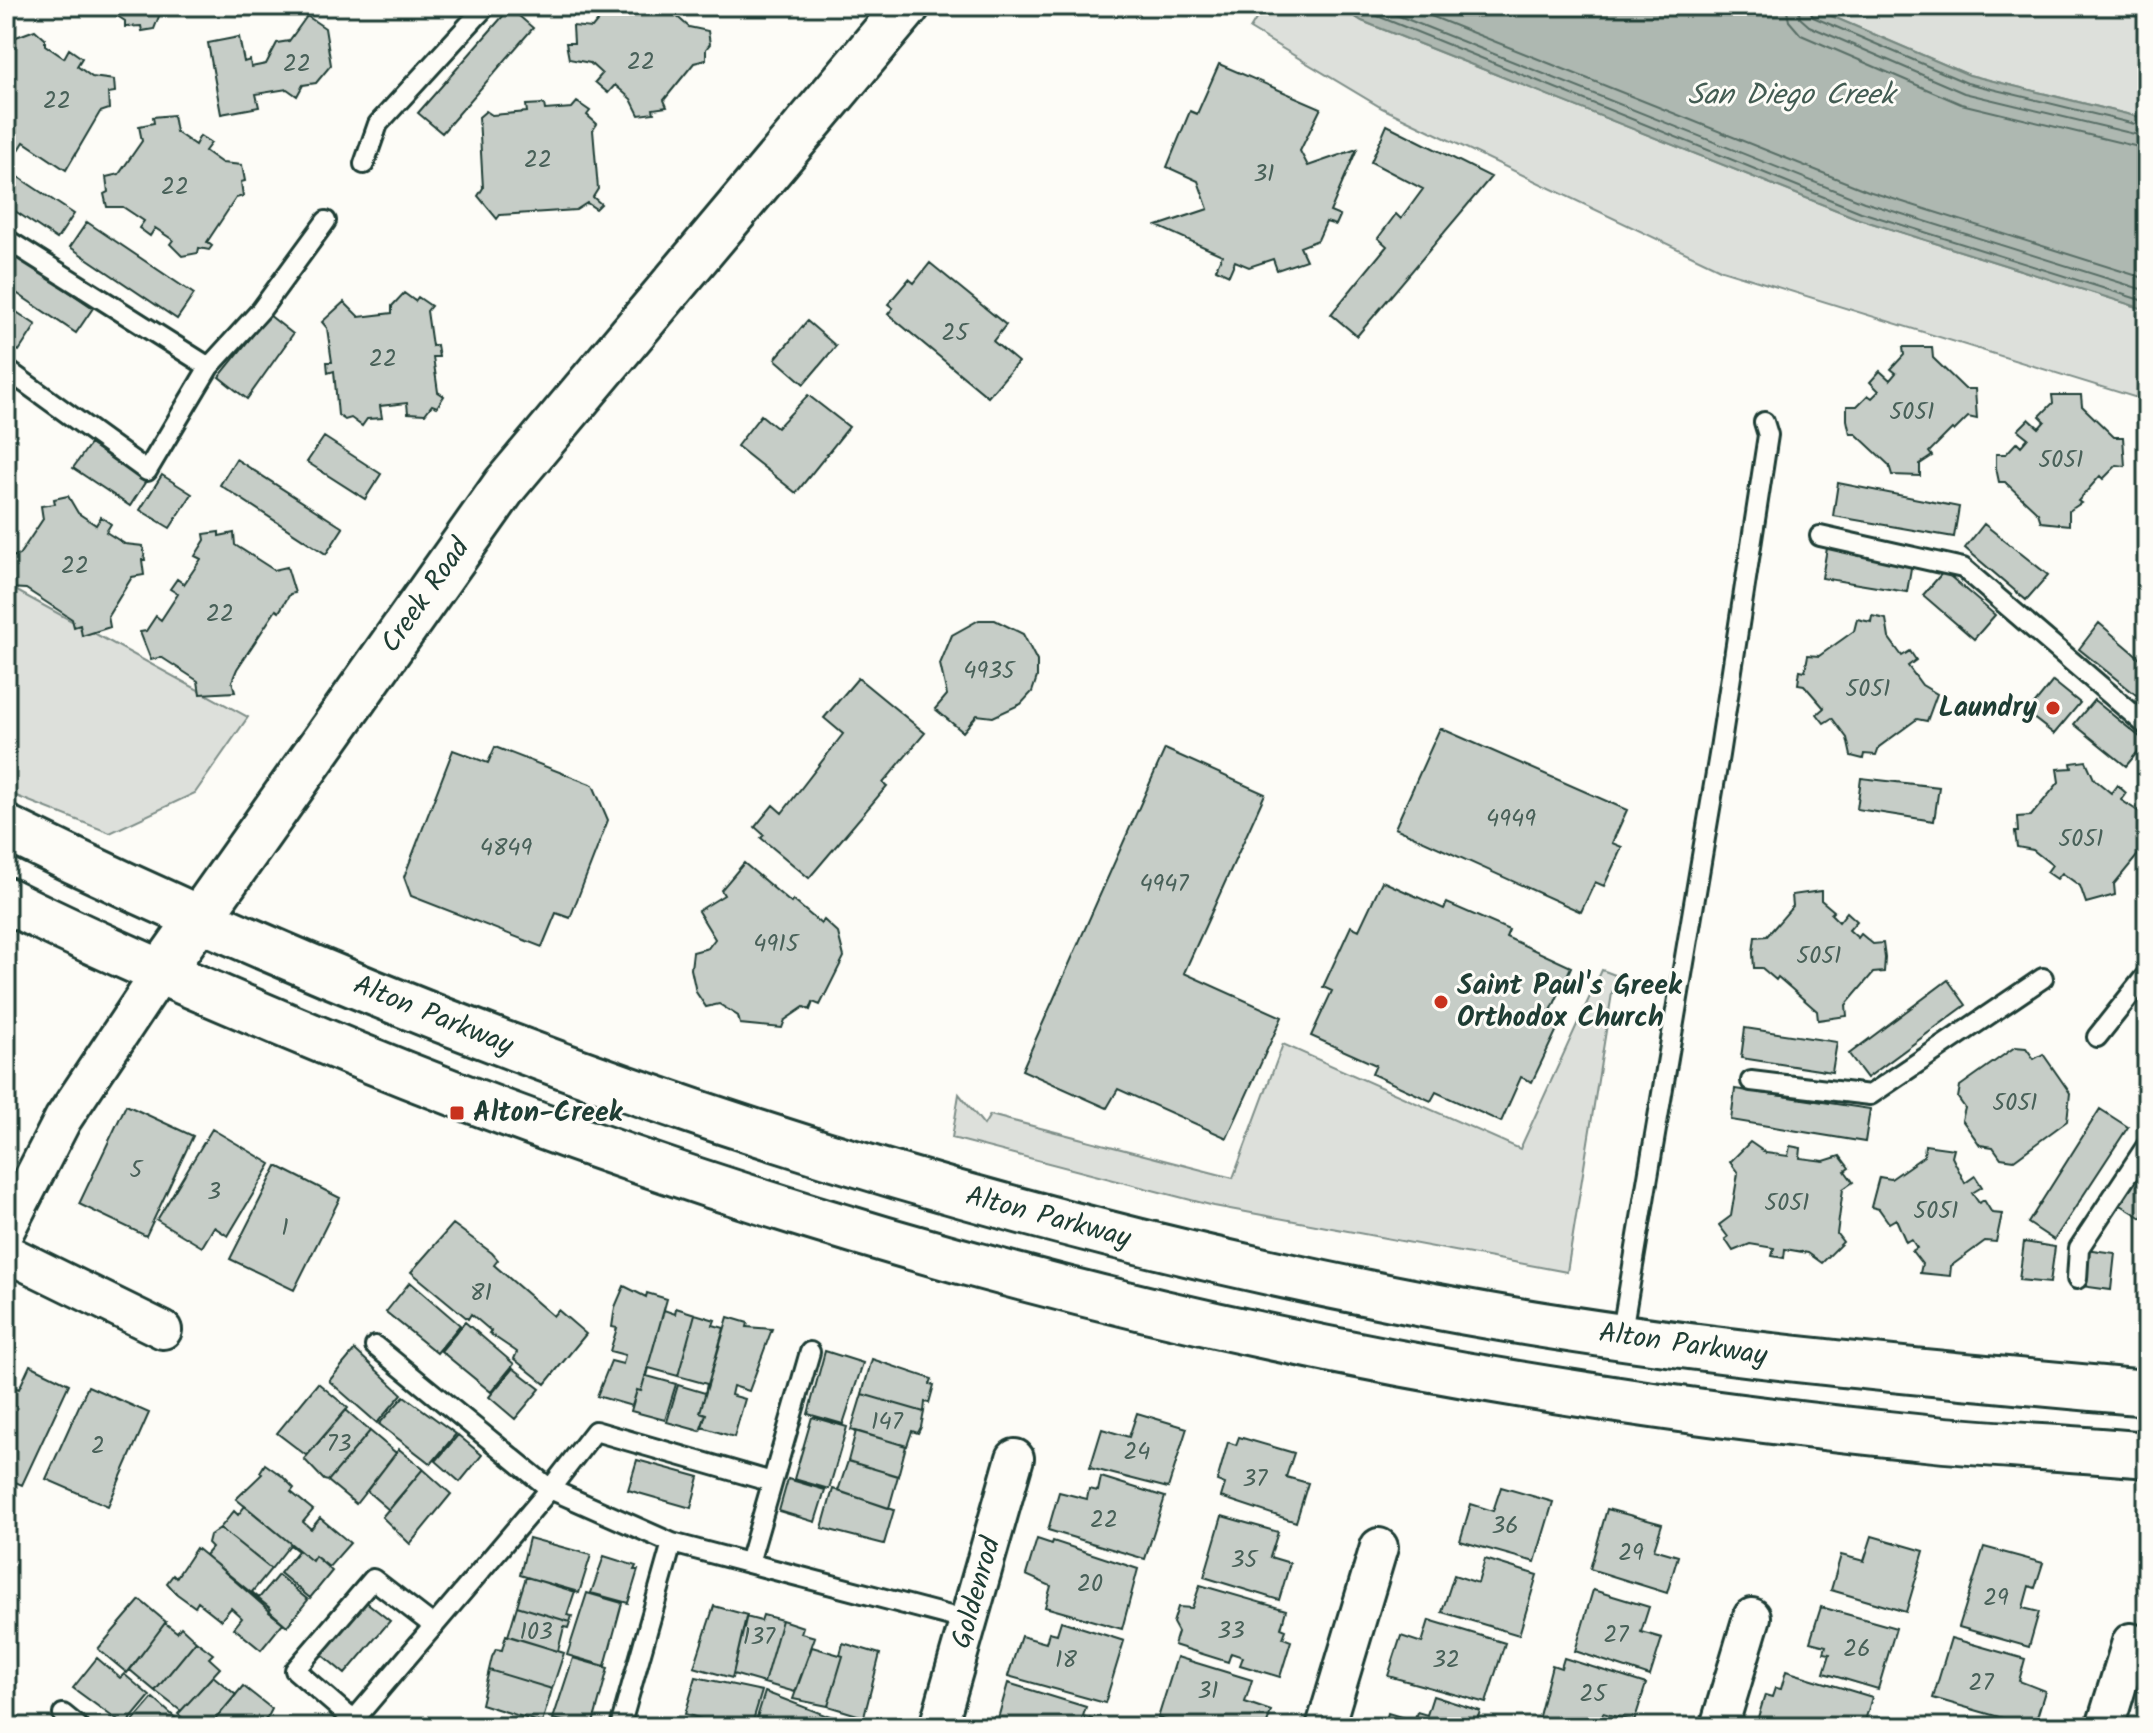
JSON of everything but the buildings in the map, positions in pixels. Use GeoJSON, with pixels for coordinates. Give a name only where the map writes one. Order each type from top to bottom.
{"type":"FeatureCollection","features":[{"type":"Feature","properties":{"kind":"main road","name":"Creek Road"},"geometry":{"type":"LineString","coordinates":[[161,972],[506,484],[907,6]]}},
{"type":"Feature","properties":{"kind":"main road","name":"Alton Parkway"},"geometry":{"type":"LineString","coordinates":[[6,828],[197,918],[496,1042],[747,1131],[904,1180],[1239,1265],[1396,1299],[1621,1337],[1900,1372],[2147,1393]]}},
{"type":"Feature","properties":{"kind":"main road"},"geometry":{"type":"LineString","coordinates":[[6,900],[161,972],[413,1079],[644,1163],[929,1252],[1068,1289],[1319,1347],[1582,1395],[1926,1438],[2147,1455]]}},
{"type":"Feature","properties":{"kind":"street","name":"Creek Road"},"geometry":{"type":"LineString","coordinates":[[6,1230],[63,1119],[161,972]]}},
{"type":"Feature","properties":{"kind":"street"},"geometry":{"type":"LineString","coordinates":[[6,1253],[163,1330]]}},
{"type":"Feature","properties":{"kind":"street","name":"Goldenrod"},"geometry":{"type":"LineString","coordinates":[[938,1727],[1015,1458]]}},
{"type":"Feature","properties":{"kind":"street"},"geometry":{"type":"LineString","coordinates":[[1325,1727],[1379,1547]]}},
{"type":"Feature","properties":{"kind":"street"},"geometry":{"type":"LineString","coordinates":[[1719,1727],[1752,1617]]}},
{"type":"Feature","properties":{"kind":"street"},"geometry":{"type":"LineString","coordinates":[[2105,1727],[2131,1642]]}},
{"type":"Feature","properties":{"kind":"lane"},"geometry":{"type":"LineString","coordinates":[[364,164],[378,124],[486,6]]}},
{"type":"Feature","properties":{"kind":"lane"},"geometry":{"type":"LineString","coordinates":[[6,369],[147,471],[209,367],[261,310],[326,221]]}},
{"type":"Feature","properties":{"kind":"lane"},"geometry":{"type":"LineString","coordinates":[[6,239],[209,367]]}},
{"type":"Feature","properties":{"kind":"lane"},"geometry":{"type":"LineString","coordinates":[[1621,1337],[1719,755],[1768,435],[1764,422]]}},
{"type":"Feature","properties":{"kind":"lane"},"geometry":{"type":"LineString","coordinates":[[1820,536],[1963,568],[2147,726]]}},
{"type":"Feature","properties":{"kind":"lane"},"geometry":{"type":"LineString","coordinates":[[2097,1037],[2147,974]]}},
{"type":"Feature","properties":{"kind":"lane"},"geometry":{"type":"LineString","coordinates":[[1751,1081],[1870,1095],[2043,978]]}},
{"type":"Feature","properties":{"kind":"lane"},"geometry":{"type":"LineString","coordinates":[[2077,1279],[2079,1248],[2147,1145]]}},
{"type":"Feature","properties":{"kind":"lane"},"geometry":{"type":"LineString","coordinates":[[375,1346],[550,1489],[672,1543],[969,1621]]}},
{"type":"Feature","properties":{"kind":"lane"},"geometry":{"type":"LineString","coordinates":[[749,1563],[810,1352]]}},
{"type":"Feature","properties":{"kind":"lane"},"geometry":{"type":"LineString","coordinates":[[434,1626],[373,1579],[295,1670],[350,1724],[434,1626],[550,1489],[595,1431],[772,1482]]}},
{"type":"Feature","properties":{"kind":"lane"},"geometry":{"type":"LineString","coordinates":[[624,1726],[672,1543]]}},
{"type":"Feature","properties":{"kind":"lane"},"geometry":{"type":"LineString","coordinates":[[63,1714],[79,1727]]}},
{"type":"Feature","properties":{"kind":"shaded area"},"geometry":{"type":"Polygon","coordinates":[[[1264,6],[1338,6],[1362,21],[1859,219],[2147,310],[2147,401],[1722,270],[1382,108],[1250,29],[1264,6]]]}},
{"type":"Feature","properties":{"kind":"shaded area"},"geometry":{"type":"Polygon","coordinates":[[[1808,6],[2106,6],[2147,19],[2147,119],[1969,75],[1808,6]]]}},
{"type":"Feature","properties":{"kind":"shaded area"},"geometry":{"type":"Polygon","coordinates":[[[6,585],[248,717],[195,793],[110,833],[6,792],[6,585]]]}},
{"type":"Feature","properties":{"kind":"shaded area"},"geometry":{"type":"Polygon","coordinates":[[[1602,970],[1615,975],[1567,1272],[1214,1206],[952,1138],[959,1094],[984,1125],[990,1115],[1233,1178],[1283,1044],[1520,1149],[1602,970]]]}},
{"type":"Feature","properties":{"kind":"water","name":"San Diego Creek"},"geometry":{"type":"Polygon","coordinates":[[[1338,6],[1808,6],[1969,75],[2147,119],[2147,310],[1859,219],[1362,21],[1338,6]]]}},
{"type":"Feature","properties":{"kind":"place","name":"Laundry"},"geometry":{"type":"Point","coordinates":[2053,708]}},
{"type":"Feature","properties":{"kind":"place","name":"Saint Paul's Greek Orthodox Church"},"geometry":{"type":"Point","coordinates":[1441,1002]}},
{"type":"Feature","properties":{"kind":"place","name":"Alton-Creek"},"geometry":{"type":"Point","coordinates":[457,1113]}}]}
